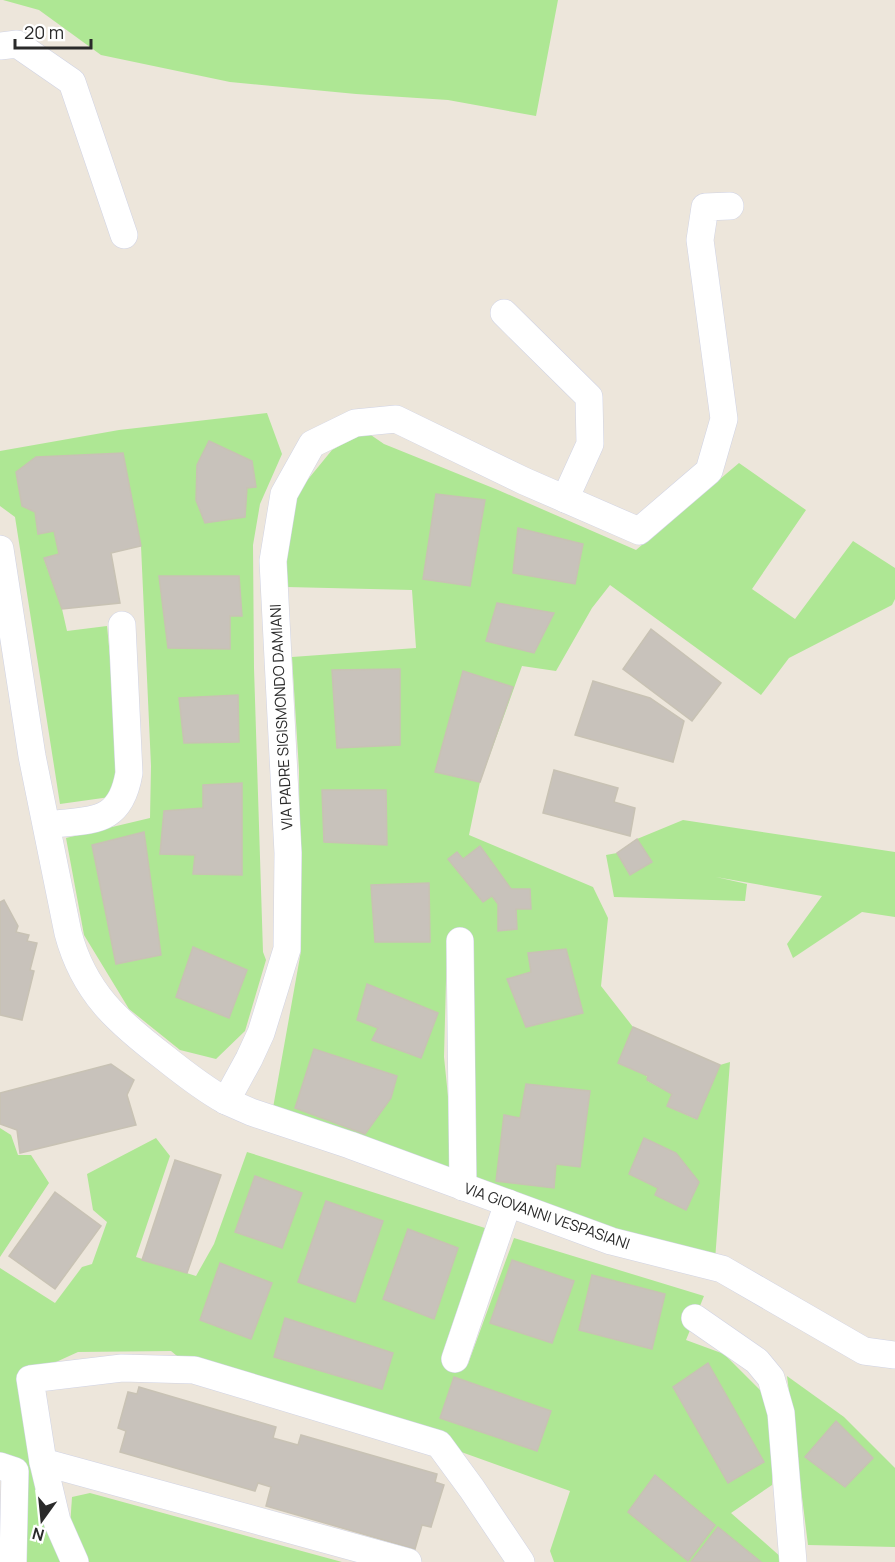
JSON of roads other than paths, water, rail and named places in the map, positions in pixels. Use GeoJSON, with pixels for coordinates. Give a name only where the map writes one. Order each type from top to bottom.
{"type":"FeatureCollection","features":[{"type":"Feature","properties":{"kind":"street"},"geometry":{"type":"LineString","coordinates":[[0,46],[16,44],[72,82],[124,235]]}},
{"type":"Feature","properties":{"kind":"street","name":"VIA PADRE SIGISMONDO DAMIANI"},"geometry":{"type":"LineString","coordinates":[[226,1101],[258,1040],[287,949],[288,854],[273,561],[284,494],[312,444],[355,423],[396,419],[565,499],[639,531],[709,471],[724,419],[700,240],[705,207],[730,206]]}},
{"type":"Feature","properties":{"kind":"street"},"geometry":{"type":"LineString","coordinates":[[504,313],[589,397],[590,444],[565,499]]}},
{"type":"Feature","properties":{"kind":"street"},"geometry":{"type":"LineString","coordinates":[[0,549],[32,756],[71,943],[93,991],[106,1008],[130,1031],[192,1080],[226,1101]]}},
{"type":"Feature","properties":{"kind":"street"},"geometry":{"type":"LineString","coordinates":[[47,825],[103,816],[121,802],[124,795],[129,773],[122,625]]}},
{"type":"Feature","properties":{"kind":"street"},"geometry":{"type":"LineString","coordinates":[[460,940],[463,1188]]}},
{"type":"Feature","properties":{"kind":"street","name":"VIA GIOVANNI VESPASIANI"},"geometry":{"type":"LineString","coordinates":[[226,1101],[611,1241],[722,1269],[864,1351],[895,1355]]}},
{"type":"Feature","properties":{"kind":"street"},"geometry":{"type":"LineString","coordinates":[[455,1359],[508,1203]]}},
{"type":"Feature","properties":{"kind":"street"},"geometry":{"type":"LineString","coordinates":[[695,1318],[757,1360],[771,1378],[781,1413],[793,1562]]}},
{"type":"Feature","properties":{"kind":"street"},"geometry":{"type":"LineString","coordinates":[[75,1562],[57,1521],[43,1462],[30,1379],[122,1368],[194,1370],[439,1444],[520,1562]]}},
{"type":"Feature","properties":{"kind":"street"},"geometry":{"type":"LineString","coordinates":[[43,1462],[408,1562]]}},
{"type":"Feature","properties":{"kind":"street"},"geometry":{"type":"LineString","coordinates":[[0,1466],[15,1471],[13,1562]]}}]}
